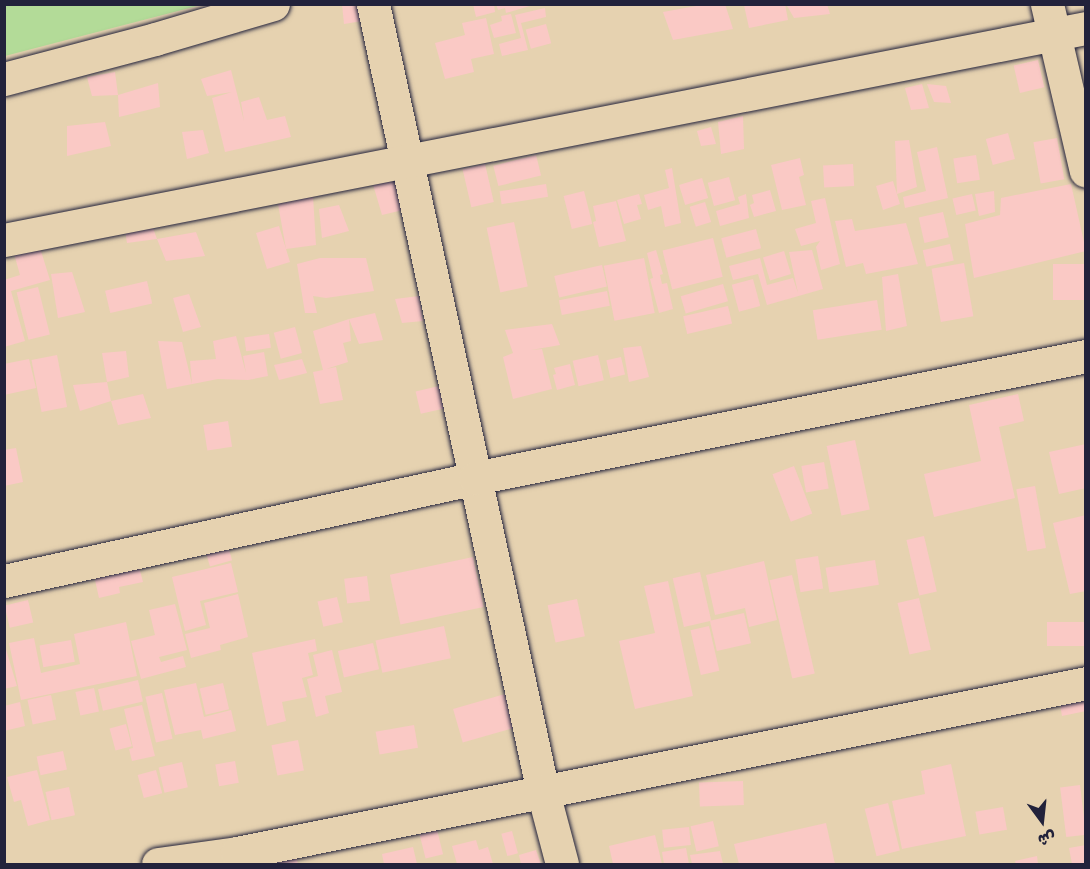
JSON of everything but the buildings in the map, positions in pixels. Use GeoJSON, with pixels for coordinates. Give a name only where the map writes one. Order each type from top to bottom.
{"type":"FeatureCollection","features":[{"type":"Feature","properties":{"kind":"street"},"geometry":{"type":"LineString","coordinates":[[4,79],[155,39],[273,4]]}},
{"type":"Feature","properties":{"kind":"street"},"geometry":{"type":"LineString","coordinates":[[373,4],[543,792],[562,864]]}},
{"type":"Feature","properties":{"kind":"street"},"geometry":{"type":"LineString","coordinates":[[1050,20],[1086,171]]}},
{"type":"Feature","properties":{"kind":"street"},"geometry":{"type":"LineString","coordinates":[[4,240],[408,161],[1050,20],[1086,28]]}},
{"type":"Feature","properties":{"kind":"street"},"geometry":{"type":"LineString","coordinates":[[4,581],[475,478],[1086,356]]}},
{"type":"Feature","properties":{"kind":"street"},"geometry":{"type":"LineString","coordinates":[[158,864],[237,853],[1086,683]]}},
{"type":"Feature","properties":{"kind":"green space"},"geometry":{"type":"Polygon","coordinates":[[[5,4],[201,4],[201,5],[5,56],[5,4]]]}}]}
